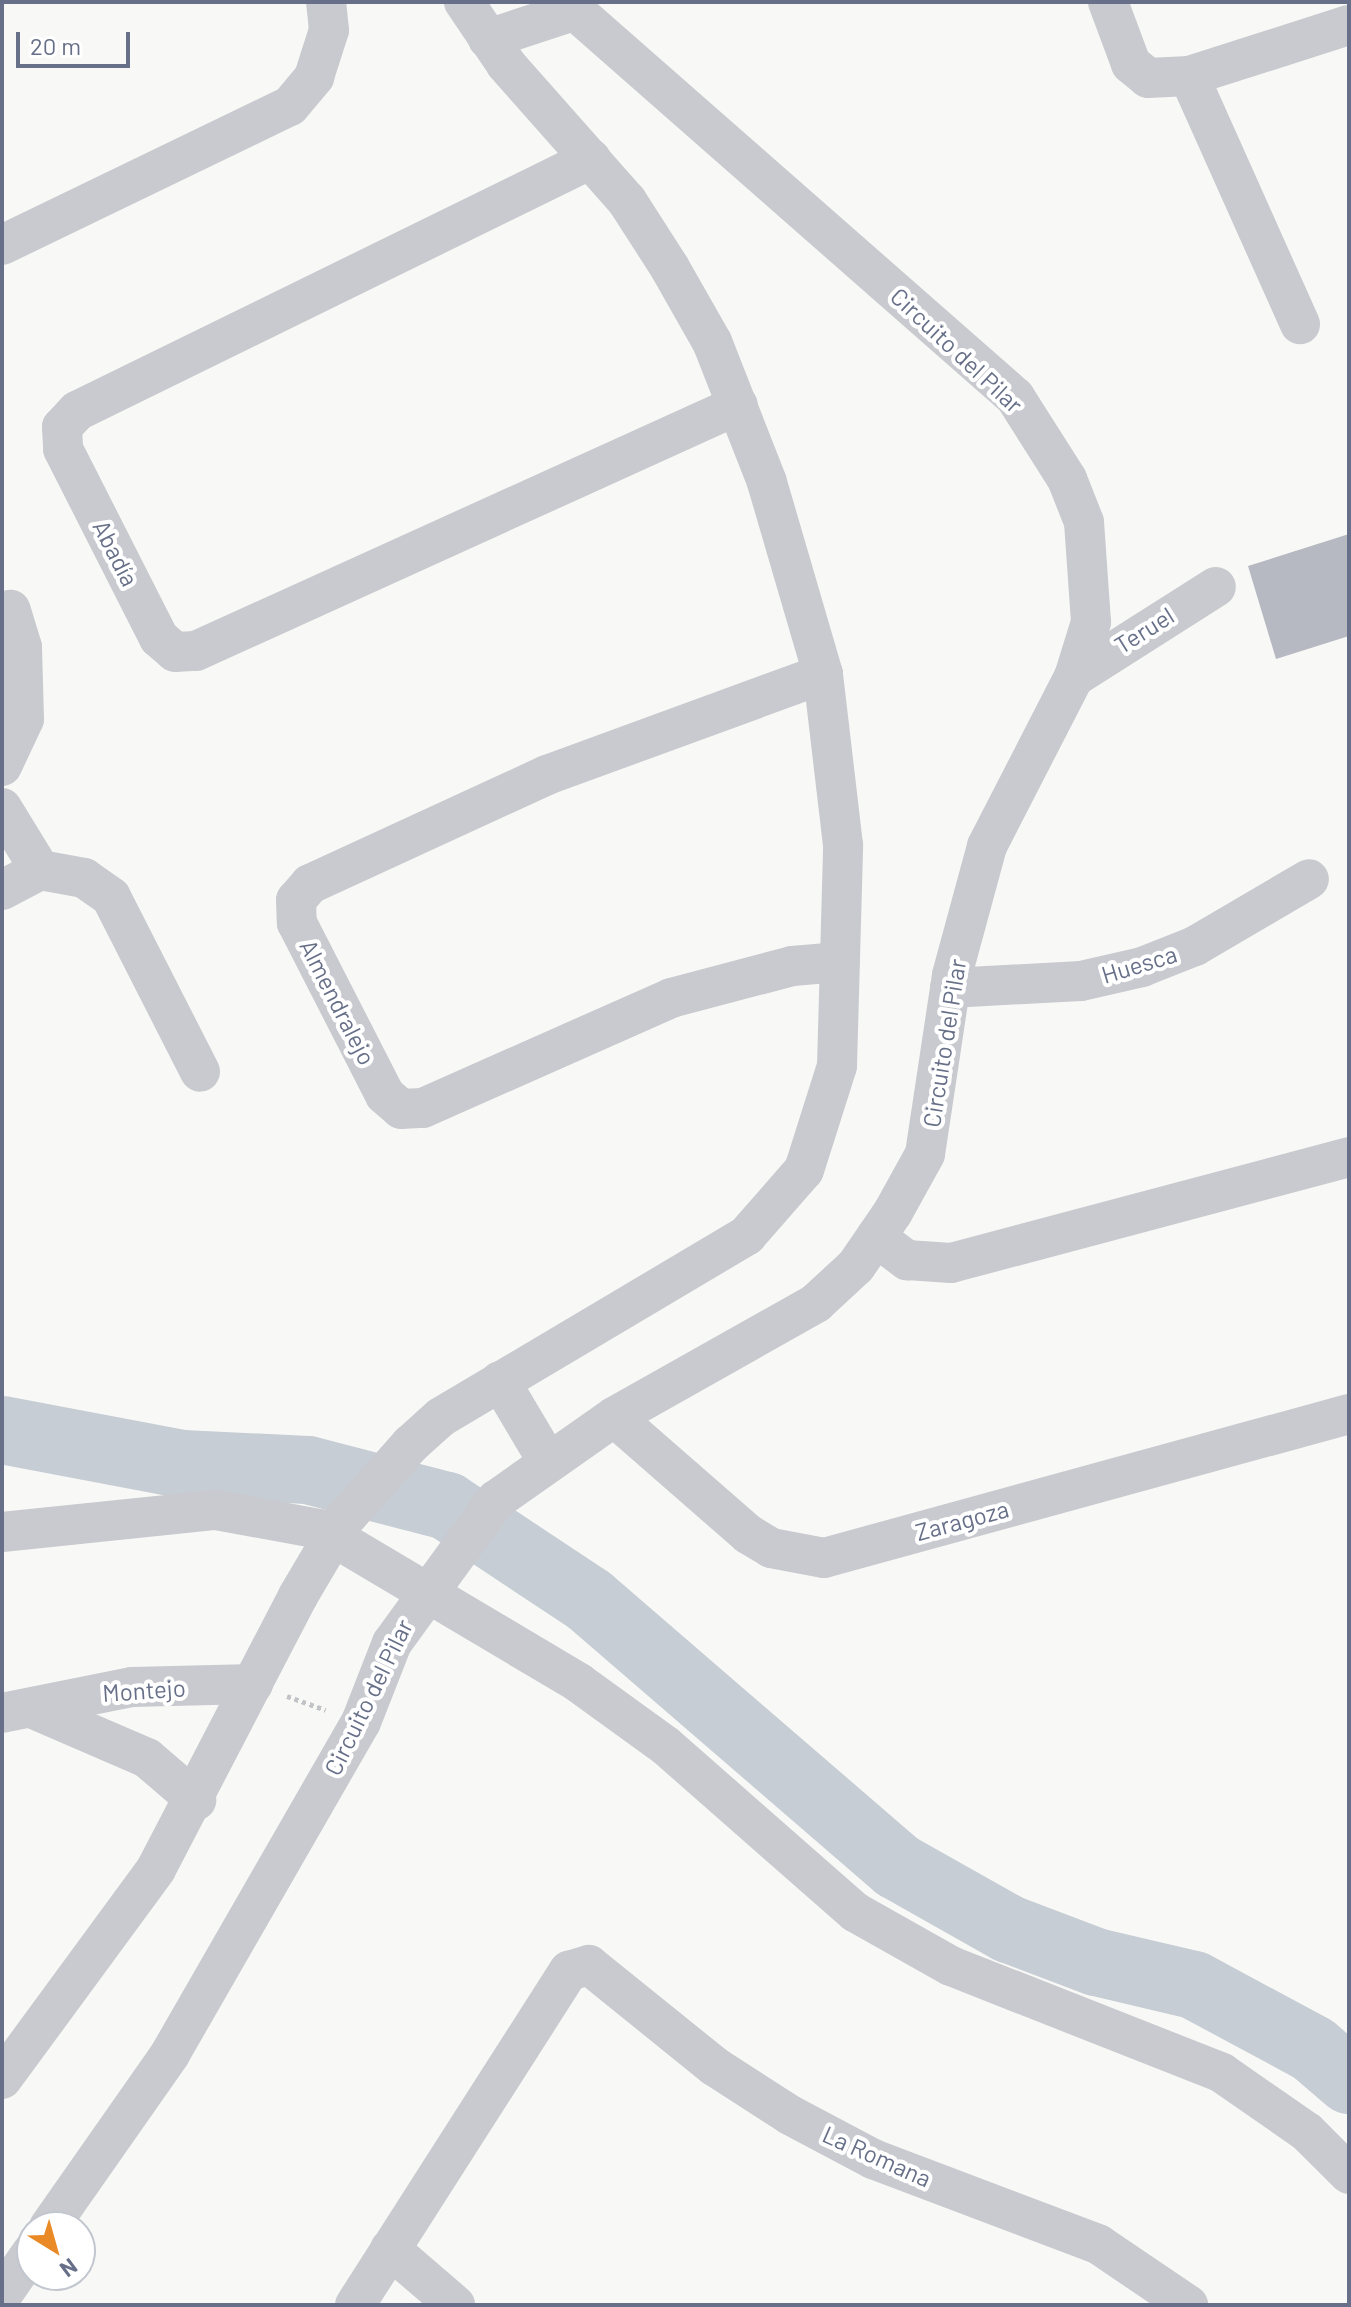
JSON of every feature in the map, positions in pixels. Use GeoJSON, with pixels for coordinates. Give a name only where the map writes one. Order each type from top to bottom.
{"type":"FeatureCollection","features":[{"type":"Feature","properties":{"kind":"street"},"geometry":{"type":"LineString","coordinates":[[2,245],[290,106],[314,77],[329,30],[326,2]]}},
{"type":"Feature","properties":{"kind":"street"},"geometry":{"type":"LineString","coordinates":[[2,2079],[105,1945],[196,1800],[298,1596],[341,1523],[411,1444],[500,1381],[705,1265],[778,1203],[823,1127],[837,1066],[843,845],[823,674],[796,566],[738,405],[670,268],[591,159],[488,39],[464,2]]}},
{"type":"Feature","properties":{"kind":"street"},"geometry":{"type":"LineString","coordinates":[[1108,2],[1138,73],[1189,76],[1349,25]]}},
{"type":"Feature","properties":{"kind":"street"},"geometry":{"type":"LineString","coordinates":[[488,39],[571,6]]}},
{"type":"Feature","properties":{"kind":"street","name":"Circuito del Pilar"},"geometry":{"type":"LineString","coordinates":[[60,2211],[170,2054],[361,1722],[392,1643],[496,1500],[547,1460],[614,1417],[816,1303],[876,1237],[925,1154],[950,988],[987,846],[1074,677],[1091,622],[1084,522],[1067,479],[1015,397],[571,6]]}},
{"type":"Feature","properties":{"kind":"street"},"geometry":{"type":"LineString","coordinates":[[1189,76],[1300,324]]}},
{"type":"Feature","properties":{"kind":"street","name":"Abadía"},"geometry":{"type":"LineString","coordinates":[[591,159],[77,411],[62,427],[63,449],[159,638],[175,652],[196,651],[738,405]]}},
{"type":"Feature","properties":{"kind":"street","name":"Teruel"},"geometry":{"type":"LineString","coordinates":[[1074,677],[1216,587]]}},
{"type":"Feature","properties":{"kind":"street"},"geometry":{"type":"LineString","coordinates":[[2,766],[24,719],[22,647],[11,610]]}},
{"type":"Feature","properties":{"kind":"street","name":"Almendralejo"},"geometry":{"type":"LineString","coordinates":[[823,674],[547,775],[310,884],[296,900],[297,911],[385,1095],[401,1109],[423,1108],[671,998],[792,966],[840,962]]}},
{"type":"Feature","properties":{"kind":"street"},"geometry":{"type":"LineString","coordinates":[[2,808],[40,870]]}},
{"type":"Feature","properties":{"kind":"street"},"geometry":{"type":"LineString","coordinates":[[2,890],[40,870],[84,878],[111,897],[200,1072]]}},
{"type":"Feature","properties":{"kind":"street","name":"Huesca"},"geometry":{"type":"LineString","coordinates":[[950,988],[1081,981],[1142,967],[1195,946],[1309,879]]}},
{"type":"Feature","properties":{"kind":"street"},"geometry":{"type":"LineString","coordinates":[[876,1237],[907,1260],[951,1263],[1349,1157]]}},
{"type":"Feature","properties":{"kind":"street"},"geometry":{"type":"LineString","coordinates":[[500,1381],[547,1460]]}},
{"type":"Feature","properties":{"kind":"street","name":"Zaragoza"},"geometry":{"type":"LineString","coordinates":[[614,1417],[748,1534],[771,1548],[824,1558],[1349,1414]]}},
{"type":"Feature","properties":{"kind":"street"},"geometry":{"type":"LineString","coordinates":[[2,1532],[216,1510],[320,1529],[579,1683],[666,1746],[868,1920],[951,1966],[1222,2073],[1307,2132],[1349,2174]]}},
{"type":"Feature","properties":{"kind":"street","name":"Montejo"},"geometry":{"type":"LineString","coordinates":[[20,1712],[132,1687],[253,1684]]}},
{"type":"Feature","properties":{"kind":"street","name":"Montejo"},"geometry":{"type":"LineString","coordinates":[[20,1712],[147,1758],[196,1800]]}},
{"type":"Feature","properties":{"kind":"street","name":"La Romana"},"geometry":{"type":"LineString","coordinates":[[390,2249],[569,1971],[589,1965],[714,2066],[790,2115],[873,2159],[1098,2244],[1188,2305]]}},
{"type":"Feature","properties":{"kind":"street"},"geometry":{"type":"LineString","coordinates":[[355,2305],[390,2249],[455,2305]]}},
{"type":"Feature","properties":{"kind":"street"},"geometry":{"type":"LineString","coordinates":[[2,2295],[16,2275]]}},
{"type":"Feature","properties":{"kind":"path"},"geometry":{"type":"LineString","coordinates":[[253,1684],[361,1722]]}},
{"type":"Feature","properties":{"kind":"building"},"geometry":{"type":"Polygon","coordinates":[[[1349,534],[1349,636],[1276,659],[1248,566],[1349,534]]]}},
{"type":"Feature","properties":{"kind":"waterway"},"geometry":{"type":"LineString","coordinates":[[2,1430],[182,1464],[308,1470],[447,1506],[589,1600],[897,1866],[1009,1929],[1096,1962],[1194,1985],[1313,2049],[1349,2080]]}}]}
